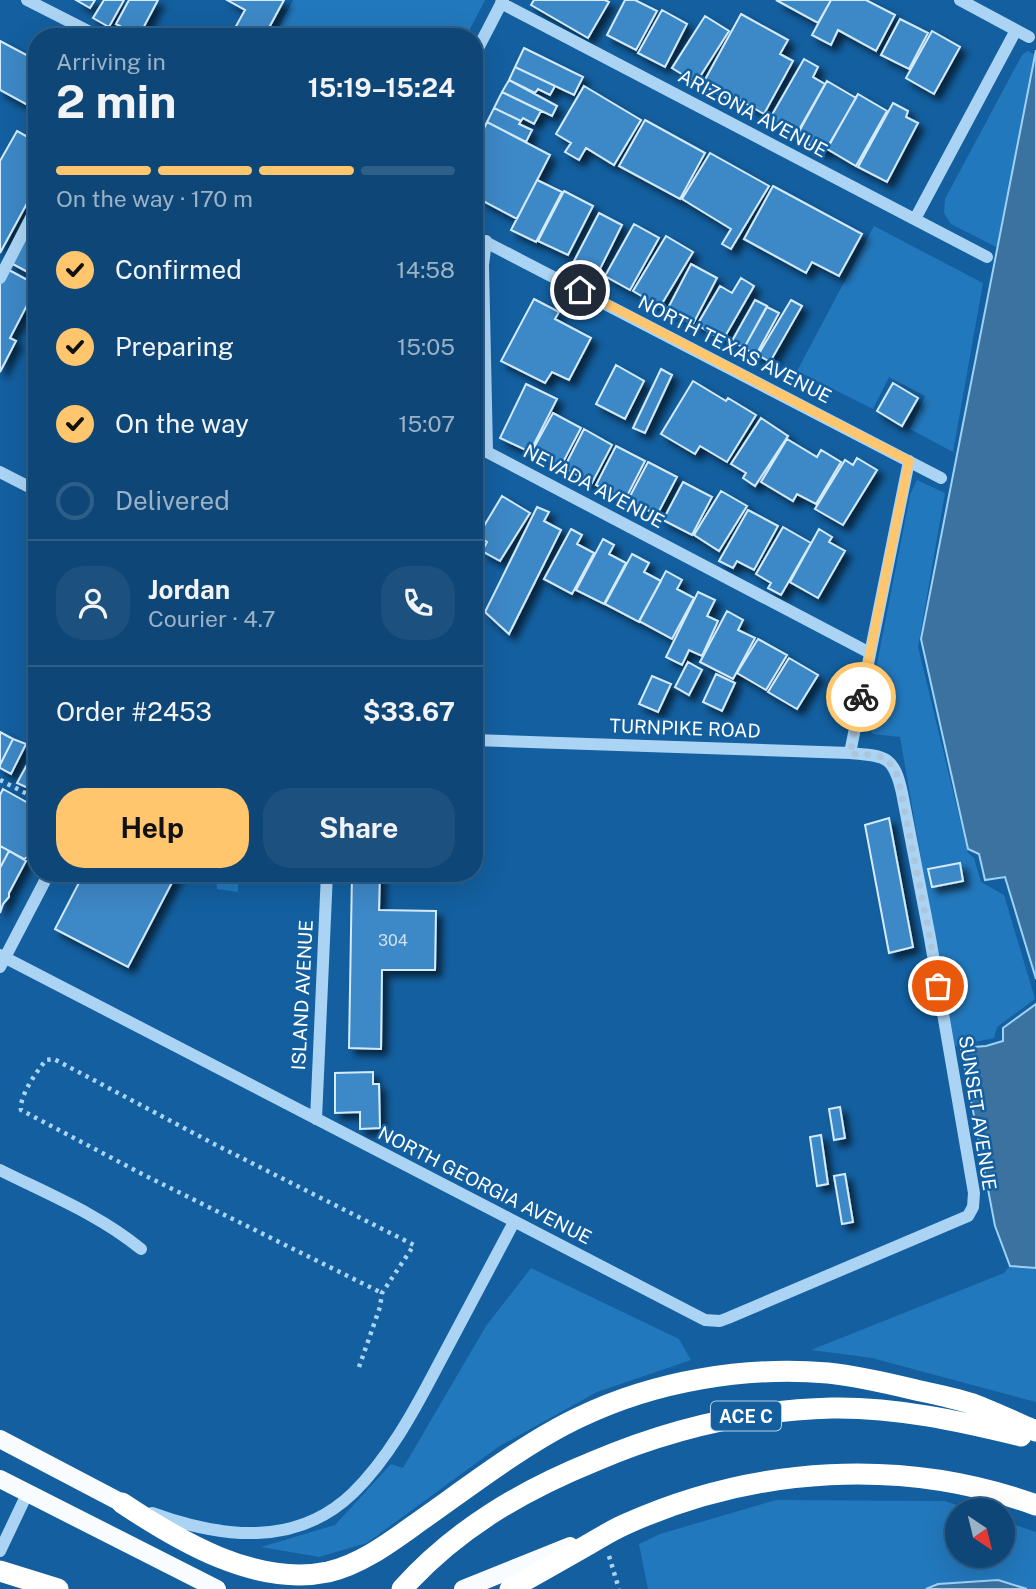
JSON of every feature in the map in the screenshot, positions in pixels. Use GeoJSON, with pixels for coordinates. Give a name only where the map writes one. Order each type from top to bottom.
{"type":"FeatureCollection","features":[{"type":"Feature","properties":{"kind":"highway"},"geometry":{"type":"LineString","coordinates":[[122,1503],[160,1528],[236,1564],[272,1573],[309,1574],[345,1566],[378,1550],[526,1447],[580,1416],[648,1391],[700,1380],[782,1372],[854,1377],[971,1403],[1036,1431]]}},
{"type":"Feature","properties":{"kind":"highway","name":"ACE C"},"geometry":{"type":"LineString","coordinates":[[402,1589],[426,1564],[475,1524],[526,1492],[627,1447],[707,1423],[792,1410],[876,1410],[961,1422],[1036,1440]]}},
{"type":"Feature","properties":{"kind":"highway"},"geometry":{"type":"LineString","coordinates":[[510,1589],[624,1525],[673,1505],[741,1486],[782,1479],[823,1475],[909,1475],[995,1491],[1036,1505]]}},
{"type":"Feature","properties":{"kind":"highway"},"geometry":{"type":"LineString","coordinates":[[0,1571],[58,1589]]}},
{"type":"Feature","properties":{"kind":"main road"},"geometry":{"type":"LineString","coordinates":[[0,1439],[122,1503]]}},
{"type":"Feature","properties":{"kind":"main road"},"geometry":{"type":"LineString","coordinates":[[0,1479],[217,1589]]}},
{"type":"Feature","properties":{"kind":"main road"},"geometry":{"type":"LineString","coordinates":[[463,1589],[624,1525]]}},
{"type":"Feature","properties":{"kind":"street"},"geometry":{"type":"LineString","coordinates":[[27,0],[82,28]]}},
{"type":"Feature","properties":{"kind":"street"},"geometry":{"type":"LineString","coordinates":[[960,0],[1030,37]]}},
{"type":"Feature","properties":{"kind":"street"},"geometry":{"type":"LineString","coordinates":[[483,38],[502,1]]}},
{"type":"Feature","properties":{"kind":"street","name":"ARIZONA AVENUE"},"geometry":{"type":"LineString","coordinates":[[502,1],[987,257]]}},
{"type":"Feature","properties":{"kind":"street"},"geometry":{"type":"LineString","coordinates":[[915,219],[1016,30]]}},
{"type":"Feature","properties":{"kind":"street"},"geometry":{"type":"LineString","coordinates":[[0,278],[28,223]]}},
{"type":"Feature","properties":{"kind":"street","name":"NORTH TEXAS AVENUE"},"geometry":{"type":"LineString","coordinates":[[483,241],[941,478]]}},
{"type":"Feature","properties":{"kind":"street","name":"NEVADA AVENUE"},"geometry":{"type":"LineString","coordinates":[[483,265],[487,452],[870,653]]}},
{"type":"Feature","properties":{"kind":"street"},"geometry":{"type":"LineString","coordinates":[[850,754],[909,461]]}},
{"type":"Feature","properties":{"kind":"street"},"geometry":{"type":"LineString","coordinates":[[0,472],[28,486]]}},
{"type":"Feature","properties":{"kind":"street","name":"TURNPIKE ROAD"},"geometry":{"type":"LineString","coordinates":[[483,737],[876,755],[892,764]]}},
{"type":"Feature","properties":{"kind":"street","name":"SUNSET AVENUE"},"geometry":{"type":"LineString","coordinates":[[892,764],[901,785],[974,1193],[971,1211],[963,1219]]}},
{"type":"Feature","properties":{"kind":"street"},"geometry":{"type":"LineString","coordinates":[[2,960],[44,882]]}},
{"type":"Feature","properties":{"kind":"street","name":"ISLAND AVENUE"},"geometry":{"type":"LineString","coordinates":[[316,1119],[327,882]]}},
{"type":"Feature","properties":{"kind":"street","name":"NORTH GEORGIA AVENUE"},"geometry":{"type":"LineString","coordinates":[[2,960],[698,1317],[712,1321],[728,1318],[963,1219]]}},
{"type":"Feature","properties":{"kind":"street"},"geometry":{"type":"LineString","coordinates":[[0,1170],[99,1219],[141,1249]]}},
{"type":"Feature","properties":{"kind":"street"},"geometry":{"type":"LineString","coordinates":[[122,1503],[188,1526],[229,1533],[264,1533],[300,1525],[328,1511],[354,1492],[388,1450],[418,1403],[514,1222]]}},
{"type":"Feature","properties":{"kind":"street"},"geometry":{"type":"LineString","coordinates":[[0,1551],[27,1494]]}},
{"type":"Feature","properties":{"kind":"path"},"geometry":{"type":"LineString","coordinates":[[0,780],[28,794]]}},
{"type":"Feature","properties":{"kind":"path"},"geometry":{"type":"LineString","coordinates":[[359,1367],[380,1307],[382,1293],[414,1245],[54,1059],[46,1060],[37,1072],[20,1103],[21,1110],[144,1175],[382,1293]]}},
{"type":"Feature","properties":{"kind":"path"},"geometry":{"type":"LineString","coordinates":[[603,1536],[619,1589]]}},
{"type":"Feature","properties":{"kind":"shaded area"},"geometry":{"type":"Polygon","coordinates":[[[293,0],[485,0],[471,28],[279,28],[293,0]]]}},
{"type":"Feature","properties":{"kind":"shaded area"},"geometry":{"type":"Polygon","coordinates":[[[1036,50],[1036,979],[1005,877],[985,880],[979,854],[968,849],[921,639],[1036,50]]]}},
{"type":"Feature","properties":{"kind":"shaded area"},"geometry":{"type":"Polygon","coordinates":[[[1028,51],[1035,55],[998,248],[951,224],[944,213],[945,199],[1022,55],[1028,51]]]}},
{"type":"Feature","properties":{"kind":"shaded area"},"geometry":{"type":"Polygon","coordinates":[[[874,226],[983,283],[953,452],[910,429],[925,396],[889,377],[873,409],[797,371],[874,226]]]}},
{"type":"Feature","properties":{"kind":"shaded area"},"geometry":{"type":"Polygon","coordinates":[[[917,480],[945,493],[918,647],[968,853],[974,858],[981,882],[1004,895],[1035,999],[997,1027],[994,1038],[955,1046],[900,737],[873,734],[865,725],[910,495],[917,480]]]}},
{"type":"Feature","properties":{"kind":"shaded area"},"geometry":{"type":"Polygon","coordinates":[[[217,882],[238,882],[238,892],[217,889],[217,882]]]}},
{"type":"Feature","properties":{"kind":"shaded area"},"geometry":{"type":"Polygon","coordinates":[[[1036,1004],[1036,1268],[1010,1266],[995,1226],[961,1048],[986,1046],[1003,1041],[1003,1028],[1036,1004]]]}},
{"type":"Feature","properties":{"kind":"shaded area"},"geometry":{"type":"Polygon","coordinates":[[[1010,1266],[1036,1268],[1036,1402],[872,1358],[811,1350],[1004,1273],[1010,1266]]]}},
{"type":"Feature","properties":{"kind":"shaded area"},"geometry":{"type":"Polygon","coordinates":[[[531,1268],[679,1339],[691,1360],[597,1392],[498,1447],[367,1543],[319,1557],[261,1547],[335,1525],[391,1464],[403,1468],[486,1326],[531,1268]]]}},
{"type":"Feature","properties":{"kind":"shaded area"},"geometry":{"type":"Polygon","coordinates":[[[776,1500],[945,1501],[945,1568],[1015,1568],[1015,1525],[1036,1532],[1036,1589],[998,1580],[938,1584],[926,1589],[648,1589],[639,1544],[660,1534],[776,1500]]]}},
{"type":"Feature","properties":{"kind":"shaded area"},"geometry":{"type":"Polygon","coordinates":[[[998,1580],[1027,1589],[926,1589],[938,1584],[998,1580]]]}},
{"type":"Feature","properties":{"kind":"building"},"geometry":{"type":"Polygon","coordinates":[[[76,0],[95,0],[90,8],[76,0]]]}},
{"type":"Feature","properties":{"kind":"building"},"geometry":{"type":"Polygon","coordinates":[[[104,0],[124,0],[109,27],[93,18],[104,0]]]}},
{"type":"Feature","properties":{"kind":"building"},"geometry":{"type":"Polygon","coordinates":[[[129,0],[158,0],[143,28],[124,28],[116,24],[129,0]]]}},
{"type":"Feature","properties":{"kind":"building"},"geometry":{"type":"Polygon","coordinates":[[[227,0],[284,0],[269,28],[235,28],[245,10],[227,0]]]}},
{"type":"Feature","properties":{"kind":"building"},"geometry":{"type":"Polygon","coordinates":[[[534,0],[609,2],[588,38],[531,5],[534,0]]]}},
{"type":"Feature","properties":{"kind":"building"},"geometry":{"type":"Polygon","coordinates":[[[625,0],[635,0],[657,11],[636,50],[607,35],[625,0]]]}},
{"type":"Feature","properties":{"kind":"building"},"geometry":{"type":"Polygon","coordinates":[[[776,0],[831,0],[818,23],[776,0]]]}},
{"type":"Feature","properties":{"kind":"building"},"geometry":{"type":"Polygon","coordinates":[[[831,0],[866,0],[895,15],[876,51],[838,30],[831,45],[812,35],[831,0]]]}},
{"type":"Feature","properties":{"kind":"building"},"geometry":{"type":"Polygon","coordinates":[[[662,10],[687,24],[665,67],[638,53],[662,10]]]}},
{"type":"Feature","properties":{"kind":"building"},"geometry":{"type":"Polygon","coordinates":[[[741,14],[788,40],[780,54],[793,61],[764,114],[734,97],[731,101],[702,85],[741,14]]]}},
{"type":"Feature","properties":{"kind":"building"},"geometry":{"type":"Polygon","coordinates":[[[705,16],[729,31],[696,83],[672,68],[705,16]]]}},
{"type":"Feature","properties":{"kind":"building"},"geometry":{"type":"Polygon","coordinates":[[[900,19],[928,33],[909,69],[881,55],[900,19]]]}},
{"type":"Feature","properties":{"kind":"building"},"geometry":{"type":"Polygon","coordinates":[[[932,31],[960,47],[934,94],[906,78],[932,31]]]}},
{"type":"Feature","properties":{"kind":"building"},"geometry":{"type":"Polygon","coordinates":[[[0,41],[28,56],[28,105],[0,90],[0,41]]]}},
{"type":"Feature","properties":{"kind":"building"},"geometry":{"type":"Polygon","coordinates":[[[524,48],[583,77],[574,95],[515,67],[524,48]]]}},
{"type":"Feature","properties":{"kind":"building"},"geometry":{"type":"Polygon","coordinates":[[[804,59],[818,67],[813,77],[825,84],[796,135],[769,120],[804,59]]]}},
{"type":"Feature","properties":{"kind":"building"},"geometry":{"type":"Polygon","coordinates":[[[515,67],[555,86],[550,95],[538,89],[535,93],[509,80],[515,67]]]}},
{"type":"Feature","properties":{"kind":"building"},"geometry":{"type":"Polygon","coordinates":[[[509,80],[557,106],[552,116],[502,92],[509,80]]]}},
{"type":"Feature","properties":{"kind":"building"},"geometry":{"type":"Polygon","coordinates":[[[827,81],[856,98],[824,153],[796,137],[827,81]]]}},
{"type":"Feature","properties":{"kind":"building"},"geometry":{"type":"Polygon","coordinates":[[[584,86],[641,120],[614,165],[586,148],[579,160],[565,152],[571,143],[556,134],[584,86]]]}},
{"type":"Feature","properties":{"kind":"building"},"geometry":{"type":"Polygon","coordinates":[[[502,92],[541,111],[534,124],[494,108],[502,92]]]}},
{"type":"Feature","properties":{"kind":"building"},"geometry":{"type":"Polygon","coordinates":[[[858,94],[887,111],[856,166],[827,149],[858,94]]]}},
{"type":"Feature","properties":{"kind":"building"},"geometry":{"type":"Polygon","coordinates":[[[893,103],[908,111],[906,117],[918,123],[887,182],[858,167],[893,103]]]}},
{"type":"Feature","properties":{"kind":"building"},"geometry":{"type":"Polygon","coordinates":[[[494,108],[521,121],[519,124],[532,130],[526,142],[487,122],[494,108]]]}},
{"type":"Feature","properties":{"kind":"building"},"geometry":{"type":"Polygon","coordinates":[[[645,120],[705,153],[680,199],[619,166],[645,120]]]}},
{"type":"Feature","properties":{"kind":"building"},"geometry":{"type":"Polygon","coordinates":[[[487,122],[550,155],[517,219],[483,201],[483,131],[487,122]]]}},
{"type":"Feature","properties":{"kind":"building"},"geometry":{"type":"Polygon","coordinates":[[[17,131],[28,137],[28,202],[0,253],[0,161],[17,131]]]}},
{"type":"Feature","properties":{"kind":"building"},"geometry":{"type":"Polygon","coordinates":[[[710,153],[769,186],[731,249],[722,244],[731,229],[682,199],[710,153]]]}},
{"type":"Feature","properties":{"kind":"building"},"geometry":{"type":"Polygon","coordinates":[[[537,180],[562,192],[536,242],[511,230],[537,180]]]}},
{"type":"Feature","properties":{"kind":"building"},"geometry":{"type":"Polygon","coordinates":[[[773,186],[862,234],[839,276],[812,262],[806,273],[744,239],[773,186]]]}},
{"type":"Feature","properties":{"kind":"building"},"geometry":{"type":"Polygon","coordinates":[[[564,191],[593,206],[568,255],[538,241],[564,191]]]}},
{"type":"Feature","properties":{"kind":"building"},"geometry":{"type":"Polygon","coordinates":[[[599,213],[622,225],[597,275],[573,263],[599,213]]]}},
{"type":"Feature","properties":{"kind":"building"},"geometry":{"type":"Polygon","coordinates":[[[634,224],[659,238],[630,290],[605,276],[634,224]]]}},
{"type":"Feature","properties":{"kind":"building"},"geometry":{"type":"Polygon","coordinates":[[[666,236],[693,252],[660,307],[633,291],[666,236]]]}},
{"type":"Feature","properties":{"kind":"building"},"geometry":{"type":"Polygon","coordinates":[[[22,238],[28,241],[28,272],[9,262],[22,238]]]}},
{"type":"Feature","properties":{"kind":"building"},"geometry":{"type":"Polygon","coordinates":[[[691,264],[717,278],[693,324],[667,310],[691,264]]]}},
{"type":"Feature","properties":{"kind":"building"},"geometry":{"type":"Polygon","coordinates":[[[7,269],[28,280],[28,303],[10,338],[16,341],[0,372],[0,284],[7,269]]]}},
{"type":"Feature","properties":{"kind":"building"},"geometry":{"type":"Polygon","coordinates":[[[741,278],[754,286],[723,340],[697,325],[720,286],[732,293],[741,278]]]}},
{"type":"Feature","properties":{"kind":"building"},"geometry":{"type":"Polygon","coordinates":[[[534,299],[559,312],[555,319],[591,338],[569,380],[552,372],[545,383],[501,361],[534,299]]]}},
{"type":"Feature","properties":{"kind":"building"},"geometry":{"type":"Polygon","coordinates":[[[755,300],[767,306],[744,348],[732,341],[755,300]]]}},
{"type":"Feature","properties":{"kind":"building"},"geometry":{"type":"Polygon","coordinates":[[[791,300],[802,306],[770,362],[758,355],[791,300]]]}},
{"type":"Feature","properties":{"kind":"building"},"geometry":{"type":"Polygon","coordinates":[[[767,307],[779,313],[756,355],[744,348],[767,307]]]}},
{"type":"Feature","properties":{"kind":"building"},"geometry":{"type":"Polygon","coordinates":[[[616,365],[644,381],[625,419],[596,404],[616,365]]]}},
{"type":"Feature","properties":{"kind":"building"},"geometry":{"type":"Polygon","coordinates":[[[661,369],[672,375],[645,433],[633,428],[661,369]]]}},
{"type":"Feature","properties":{"kind":"building"},"geometry":{"type":"Polygon","coordinates":[[[693,381],[756,415],[727,462],[700,446],[695,454],[661,434],[693,381]]]}},
{"type":"Feature","properties":{"kind":"building"},"geometry":{"type":"Polygon","coordinates":[[[893,383],[918,398],[902,426],[877,411],[893,383]]]}},
{"type":"Feature","properties":{"kind":"building"},"geometry":{"type":"Polygon","coordinates":[[[526,384],[557,399],[530,452],[500,438],[526,384]]]}},
{"type":"Feature","properties":{"kind":"building"},"geometry":{"type":"Polygon","coordinates":[[[553,413],[581,428],[561,466],[532,451],[553,413]]]}},
{"type":"Feature","properties":{"kind":"building"},"geometry":{"type":"Polygon","coordinates":[[[761,418],[788,436],[755,486],[743,478],[746,473],[731,464],[761,418]]]}},
{"type":"Feature","properties":{"kind":"building"},"geometry":{"type":"Polygon","coordinates":[[[584,429],[612,445],[592,483],[564,468],[584,429]]]}},
{"type":"Feature","properties":{"kind":"building"},"geometry":{"type":"Polygon","coordinates":[[[787,439],[817,457],[821,450],[841,462],[816,504],[797,494],[793,501],[761,482],[787,439]]]}},
{"type":"Feature","properties":{"kind":"building"},"geometry":{"type":"Polygon","coordinates":[[[616,446],[645,461],[625,500],[596,485],[616,446]]]}},
{"type":"Feature","properties":{"kind":"building"},"geometry":{"type":"Polygon","coordinates":[[[857,458],[877,470],[843,525],[815,509],[845,460],[853,465],[857,458]]]}},
{"type":"Feature","properties":{"kind":"building"},"geometry":{"type":"Polygon","coordinates":[[[648,462],[677,477],[657,515],[628,500],[648,462]]]}},
{"type":"Feature","properties":{"kind":"building"},"geometry":{"type":"Polygon","coordinates":[[[683,482],[712,497],[692,535],[663,520],[683,482]]]}},
{"type":"Feature","properties":{"kind":"building"},"geometry":{"type":"Polygon","coordinates":[[[721,491],[747,506],[719,551],[694,535],[721,491]]]}},
{"type":"Feature","properties":{"kind":"building"},"geometry":{"type":"Polygon","coordinates":[[[502,496],[530,513],[500,561],[483,552],[487,542],[483,539],[483,528],[502,496]]]}},
{"type":"Feature","properties":{"kind":"building"},"geometry":{"type":"Polygon","coordinates":[[[537,507],[549,512],[544,521],[561,530],[509,634],[485,612],[537,507]]]}},
{"type":"Feature","properties":{"kind":"building"},"geometry":{"type":"Polygon","coordinates":[[[748,510],[778,526],[754,570],[737,561],[733,568],[719,561],[748,510]]]}},
{"type":"Feature","properties":{"kind":"building"},"geometry":{"type":"Polygon","coordinates":[[[783,527],[811,543],[781,595],[768,588],[771,583],[756,574],[783,527]]]}},
{"type":"Feature","properties":{"kind":"building"},"geometry":{"type":"Polygon","coordinates":[[[571,529],[582,535],[577,544],[594,553],[572,594],[544,579],[571,529]]]}},
{"type":"Feature","properties":{"kind":"building"},"geometry":{"type":"Polygon","coordinates":[[[819,529],[832,537],[829,542],[845,551],[818,598],[790,582],[819,529]]]}},
{"type":"Feature","properties":{"kind":"building"},"geometry":{"type":"Polygon","coordinates":[[[603,539],[614,545],[609,554],[626,563],[604,604],[576,590],[603,539]]]}},
{"type":"Feature","properties":{"kind":"building"},"geometry":{"type":"Polygon","coordinates":[[[632,554],[649,563],[644,572],[661,581],[639,622],[605,604],[632,554]]]}},
{"type":"Feature","properties":{"kind":"building"},"geometry":{"type":"Polygon","coordinates":[[[666,571],[682,580],[677,589],[694,598],[672,639],[639,621],[666,571]]]}},
{"type":"Feature","properties":{"kind":"building"},"geometry":{"type":"Polygon","coordinates":[[[698,592],[715,600],[707,616],[718,621],[702,656],[689,650],[682,665],[666,657],[698,592]]]}},
{"type":"Feature","properties":{"kind":"building"},"geometry":{"type":"Polygon","coordinates":[[[727,611],[743,620],[738,630],[755,638],[733,679],[700,662],[727,611]]]}},
{"type":"Feature","properties":{"kind":"building"},"geometry":{"type":"Polygon","coordinates":[[[758,639],[787,655],[766,690],[737,673],[758,639]]]}},
{"type":"Feature","properties":{"kind":"building"},"geometry":{"type":"Polygon","coordinates":[[[789,658],[818,675],[797,709],[768,692],[789,658]]]}},
{"type":"Feature","properties":{"kind":"building"},"geometry":{"type":"Polygon","coordinates":[[[688,662],[702,670],[689,695],[675,687],[688,662]]]}},
{"type":"Feature","properties":{"kind":"building"},"geometry":{"type":"Polygon","coordinates":[[[716,674],[735,683],[722,711],[703,702],[716,674]]]}},
{"type":"Feature","properties":{"kind":"building"},"geometry":{"type":"Polygon","coordinates":[[[652,676],[671,684],[658,712],[639,704],[652,676]]]}},
{"type":"Feature","properties":{"kind":"building"},"geometry":{"type":"Polygon","coordinates":[[[0,732],[13,739],[0,765],[0,732]]]}},
{"type":"Feature","properties":{"kind":"building"},"geometry":{"type":"Polygon","coordinates":[[[13,739],[26,744],[11,774],[0,768],[0,765],[13,739]]]}},
{"type":"Feature","properties":{"kind":"building"},"geometry":{"type":"Polygon","coordinates":[[[28,763],[28,788],[17,783],[28,763]]]}},
{"type":"Feature","properties":{"kind":"building"},"geometry":{"type":"Polygon","coordinates":[[[3,789],[28,803],[28,857],[24,859],[0,846],[0,795],[3,789]]]}},
{"type":"Feature","properties":{"kind":"building"},"geometry":{"type":"Polygon","coordinates":[[[889,818],[913,947],[889,953],[865,825],[889,818]]]}},
{"type":"Feature","properties":{"kind":"building"},"geometry":{"type":"Polygon","coordinates":[[[0,846],[9,851],[0,868],[0,846]]]}},
{"type":"Feature","properties":{"kind":"building"},"geometry":{"type":"Polygon","coordinates":[[[9,851],[26,861],[0,913],[0,868],[9,851]]]}},
{"type":"Feature","properties":{"kind":"building"},"geometry":{"type":"Polygon","coordinates":[[[960,863],[963,881],[932,887],[928,869],[960,863]]]}},
{"type":"Feature","properties":{"kind":"building"},"geometry":{"type":"Polygon","coordinates":[[[79,882],[172,882],[128,967],[55,929],[79,882]]]}},
{"type":"Feature","properties":{"kind":"building"},"geometry":{"type":"Polygon","coordinates":[[[352,882],[380,882],[379,910],[436,911],[435,970],[382,970],[381,1049],[349,1048],[352,882]]]}},
{"type":"Feature","properties":{"kind":"building"},"geometry":{"type":"Polygon","coordinates":[[[373,1072],[373,1084],[379,1084],[380,1128],[360,1129],[360,1112],[335,1113],[335,1073],[373,1072]]]}},
{"type":"Feature","properties":{"kind":"building"},"geometry":{"type":"Polygon","coordinates":[[[840,1107],[845,1138],[834,1140],[829,1109],[840,1107]]]}},
{"type":"Feature","properties":{"kind":"building"},"geometry":{"type":"Polygon","coordinates":[[[821,1135],[828,1184],[817,1186],[810,1137],[821,1135]]]}},
{"type":"Feature","properties":{"kind":"building"},"geometry":{"type":"Polygon","coordinates":[[[845,1174],[853,1222],[842,1224],[834,1176],[845,1174]]]}},
{"type":"Feature","properties":{"kind":"way so far"},"geometry":{"type":"LineString","coordinates":[[861,697],[850,754],[876,755],[887,759],[896,771],[938,986]]}},
{"type":"Feature","properties":{"kind":"route"},"geometry":{"type":"LineString","coordinates":[[580,290],[909,461],[861,697]]}}]}
